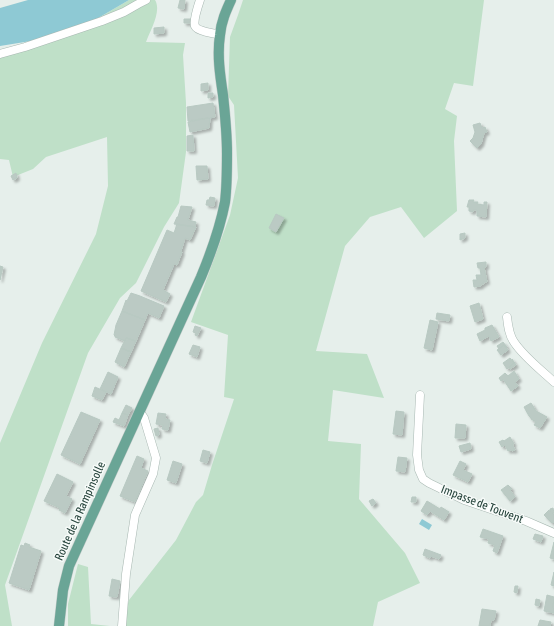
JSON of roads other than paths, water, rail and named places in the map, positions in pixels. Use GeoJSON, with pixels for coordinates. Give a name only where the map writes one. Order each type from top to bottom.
{"type":"FeatureCollection","features":[{"type":"Feature","properties":{"kind":"main road","name":"Route de la Rampinsolle"},"geometry":{"type":"LineString","coordinates":[[59,626],[63,590],[69,566],[211,253],[217,233],[225,201],[227,152],[220,70],[220,34],[223,20],[231,0]]}},
{"type":"Feature","properties":{"kind":"street"},"geometry":{"type":"LineString","coordinates":[[0,54],[102,21],[124,12],[146,0]]}},
{"type":"Feature","properties":{"kind":"street"},"geometry":{"type":"LineString","coordinates":[[200,0],[196,14],[196,27],[215,34],[220,34]]}},
{"type":"Feature","properties":{"kind":"street"},"geometry":{"type":"LineString","coordinates":[[507,317],[509,330],[513,341],[527,357],[554,382]]}},
{"type":"Feature","properties":{"kind":"street","name":"Impasse de Touvent"},"geometry":{"type":"LineString","coordinates":[[420,396],[417,455],[419,470],[423,479],[428,483],[464,500],[526,521],[554,533]]}},
{"type":"Feature","properties":{"kind":"street"},"geometry":{"type":"LineString","coordinates":[[122,626],[126,574],[135,516],[153,474],[156,458],[144,418],[140,412]]}},
{"type":"Feature","properties":{"kind":"water"},"geometry":{"type":"Polygon","coordinates":[[[28,0],[129,0],[93,21],[31,41],[0,46],[0,8],[28,0]]]}},
{"type":"Feature","properties":{"kind":"water"},"geometry":{"type":"Polygon","coordinates":[[[422,519],[432,525],[429,530],[419,524],[422,519]]]}}]}
